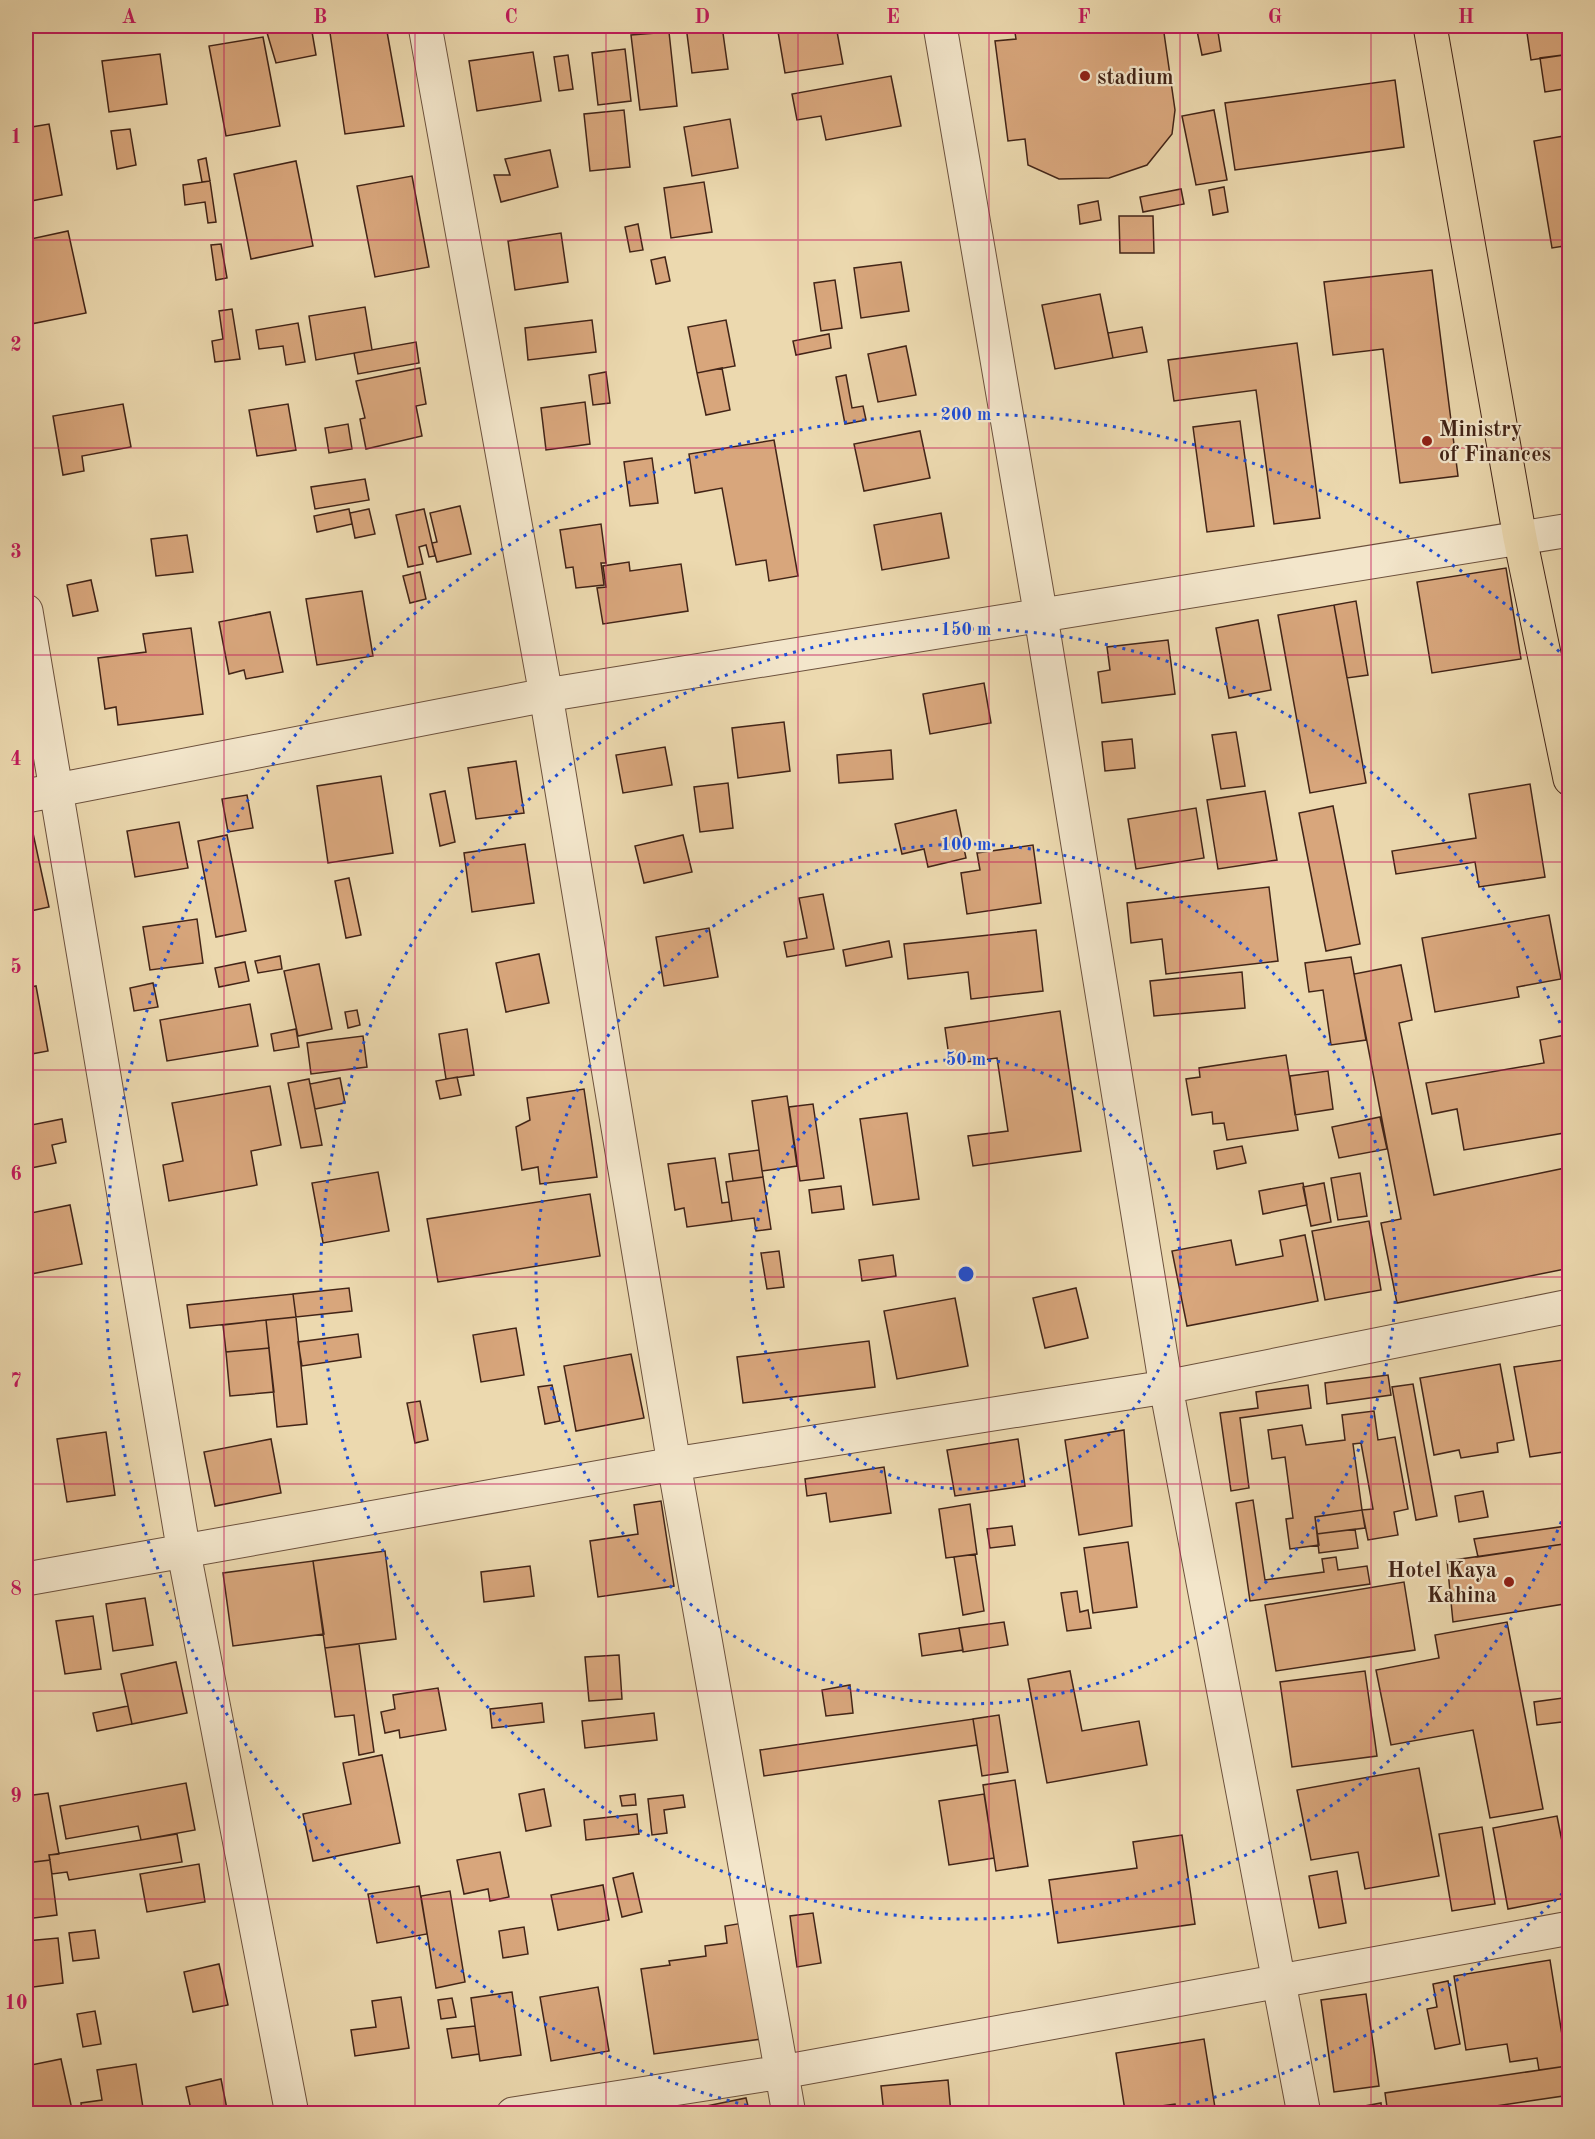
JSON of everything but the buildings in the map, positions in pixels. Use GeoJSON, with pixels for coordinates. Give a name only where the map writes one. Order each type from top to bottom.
{"type":"FeatureCollection","features":[{"type":"Feature","properties":{"kind":"highway"},"geometry":{"type":"LineString","coordinates":[[1430,26],[1520,538],[1569,779]]}},
{"type":"Feature","properties":{"kind":"street"},"geometry":{"type":"LineString","coordinates":[[425,26],[546,695],[674,1464],[789,2114]]}},
{"type":"Feature","properties":{"kind":"street"},"geometry":{"type":"LineString","coordinates":[[940,26],[1041,618],[1166,1387],[1304,2114]]}},
{"type":"Feature","properties":{"kind":"street"},"geometry":{"type":"LineString","coordinates":[[26,796],[546,695],[1041,618],[1569,530]]}},
{"type":"Feature","properties":{"kind":"street"},"geometry":{"type":"LineString","coordinates":[[26,611],[184,1552],[292,2114]]}},
{"type":"Feature","properties":{"kind":"street"},"geometry":{"type":"LineString","coordinates":[[26,1579],[674,1464],[1166,1387],[1569,1306]]}},
{"type":"Feature","properties":{"kind":"street"},"geometry":{"type":"LineString","coordinates":[[513,2114],[782,2072],[1569,1928]]}},
{"type":"Feature","properties":{"kind":"place","name":"stadium"},"geometry":{"type":"Point","coordinates":[1085,76]}},
{"type":"Feature","properties":{"kind":"place","name":"Ministry of Finances"},"geometry":{"type":"Point","coordinates":[1427,441]}},
{"type":"Feature","properties":{"kind":"place","name":"Hotel Kaya Kahina"},"geometry":{"type":"Point","coordinates":[1509,1582]}}]}
